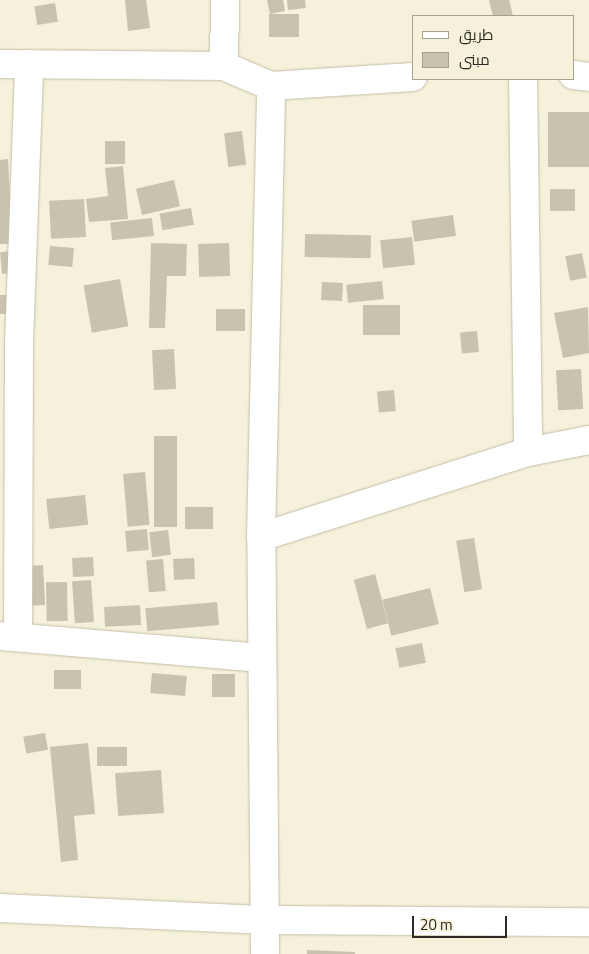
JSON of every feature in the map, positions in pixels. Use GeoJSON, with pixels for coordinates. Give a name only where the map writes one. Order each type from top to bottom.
{"type":"FeatureCollection","features":[{"type":"Feature","properties":{"kind":"street"},"geometry":{"type":"LineString","coordinates":[[224,66],[225,0]]}},
{"type":"Feature","properties":{"kind":"street"},"geometry":{"type":"LineString","coordinates":[[0,64],[224,66],[271,86],[412,77]]}},
{"type":"Feature","properties":{"kind":"street"},"geometry":{"type":"LineString","coordinates":[[29,64],[10,343],[9,636],[260,658]]}},
{"type":"Feature","properties":{"kind":"street"},"geometry":{"type":"LineString","coordinates":[[574,75],[589,77]]}},
{"type":"Feature","properties":{"kind":"street"},"geometry":{"type":"LineString","coordinates":[[523,80],[528,452]]}},
{"type":"Feature","properties":{"kind":"street"},"geometry":{"type":"LineString","coordinates":[[265,954],[267,920],[260,658],[271,86]]}},
{"type":"Feature","properties":{"kind":"street"},"geometry":{"type":"LineString","coordinates":[[261,537],[528,452],[589,440]]}},
{"type":"Feature","properties":{"kind":"street"},"geometry":{"type":"LineString","coordinates":[[0,908],[267,920],[589,922]]}},
{"type":"Feature","properties":{"kind":"building"},"geometry":{"type":"Polygon","coordinates":[[[125,0],[146,0],[150,28],[128,31],[125,0]]]}},
{"type":"Feature","properties":{"kind":"building"},"geometry":{"type":"Polygon","coordinates":[[[267,0],[283,0],[285,11],[270,14],[267,0]]]}},
{"type":"Feature","properties":{"kind":"building"},"geometry":{"type":"Polygon","coordinates":[[[287,0],[305,0],[306,8],[288,10],[287,0]]]}},
{"type":"Feature","properties":{"kind":"building"},"geometry":{"type":"Polygon","coordinates":[[[489,0],[509,0],[513,15],[493,15],[489,0]]]}},
{"type":"Feature","properties":{"kind":"building"},"geometry":{"type":"Polygon","coordinates":[[[55,3],[58,22],[37,25],[34,6],[55,3]]]}},
{"type":"Feature","properties":{"kind":"building"},"geometry":{"type":"Polygon","coordinates":[[[269,14],[299,14],[299,37],[269,37],[269,14]]]}},
{"type":"Feature","properties":{"kind":"building"},"geometry":{"type":"Polygon","coordinates":[[[548,112],[589,112],[589,167],[548,167],[548,112]]]}},
{"type":"Feature","properties":{"kind":"building"},"geometry":{"type":"Polygon","coordinates":[[[242,131],[246,165],[228,167],[224,133],[242,131]]]}},
{"type":"Feature","properties":{"kind":"building"},"geometry":{"type":"Polygon","coordinates":[[[105,141],[125,141],[125,164],[105,164],[105,141]]]}},
{"type":"Feature","properties":{"kind":"building"},"geometry":{"type":"Polygon","coordinates":[[[8,159],[12,244],[0,244],[0,160],[8,159]]]}},
{"type":"Feature","properties":{"kind":"building"},"geometry":{"type":"Polygon","coordinates":[[[123,166],[128,219],[89,222],[86,199],[108,196],[105,168],[123,166]]]}},
{"type":"Feature","properties":{"kind":"building"},"geometry":{"type":"Polygon","coordinates":[[[174,180],[180,206],[142,215],[136,189],[174,180]]]}},
{"type":"Feature","properties":{"kind":"building"},"geometry":{"type":"Polygon","coordinates":[[[550,189],[575,189],[575,211],[550,211],[550,189]]]}},
{"type":"Feature","properties":{"kind":"building"},"geometry":{"type":"Polygon","coordinates":[[[84,199],[86,237],[51,239],[49,201],[84,199]]]}},
{"type":"Feature","properties":{"kind":"building"},"geometry":{"type":"Polygon","coordinates":[[[191,208],[194,225],[162,230],[159,214],[191,208]]]}},
{"type":"Feature","properties":{"kind":"building"},"geometry":{"type":"Polygon","coordinates":[[[453,215],[456,236],[414,242],[411,221],[453,215]]]}},
{"type":"Feature","properties":{"kind":"building"},"geometry":{"type":"Polygon","coordinates":[[[152,218],[154,236],[112,240],[110,222],[152,218]]]}},
{"type":"Feature","properties":{"kind":"building"},"geometry":{"type":"Polygon","coordinates":[[[305,234],[371,235],[371,258],[305,257],[305,234]]]}},
{"type":"Feature","properties":{"kind":"building"},"geometry":{"type":"Polygon","coordinates":[[[412,237],[415,265],[383,268],[380,240],[412,237]]]}},
{"type":"Feature","properties":{"kind":"building"},"geometry":{"type":"Polygon","coordinates":[[[151,243],[187,244],[186,276],[167,276],[165,328],[149,328],[151,243]]]}},
{"type":"Feature","properties":{"kind":"building"},"geometry":{"type":"Polygon","coordinates":[[[229,243],[230,276],[199,277],[198,244],[229,243]]]}},
{"type":"Feature","properties":{"kind":"building"},"geometry":{"type":"Polygon","coordinates":[[[50,246],[74,248],[72,267],[48,265],[50,246]]]}},
{"type":"Feature","properties":{"kind":"building"},"geometry":{"type":"Polygon","coordinates":[[[13,251],[15,273],[2,274],[0,252],[13,251]]]}},
{"type":"Feature","properties":{"kind":"building"},"geometry":{"type":"Polygon","coordinates":[[[582,253],[587,278],[570,281],[565,256],[582,253]]]}},
{"type":"Feature","properties":{"kind":"building"},"geometry":{"type":"Polygon","coordinates":[[[120,279],[128,326],[92,333],[84,285],[120,279]]]}},
{"type":"Feature","properties":{"kind":"building"},"geometry":{"type":"Polygon","coordinates":[[[382,281],[384,299],[348,303],[346,285],[382,281]]]}},
{"type":"Feature","properties":{"kind":"building"},"geometry":{"type":"Polygon","coordinates":[[[322,282],[343,283],[342,301],[321,300],[322,282]]]}},
{"type":"Feature","properties":{"kind":"building"},"geometry":{"type":"Polygon","coordinates":[[[0,295],[11,295],[11,314],[0,314],[0,295]]]}},
{"type":"Feature","properties":{"kind":"building"},"geometry":{"type":"Polygon","coordinates":[[[363,305],[400,305],[400,335],[363,335],[363,305]]]}},
{"type":"Feature","properties":{"kind":"building"},"geometry":{"type":"Polygon","coordinates":[[[588,307],[589,353],[563,358],[554,313],[588,307]]]}},
{"type":"Feature","properties":{"kind":"building"},"geometry":{"type":"Polygon","coordinates":[[[216,309],[245,309],[245,331],[216,331],[216,309]]]}},
{"type":"Feature","properties":{"kind":"building"},"geometry":{"type":"Polygon","coordinates":[[[477,331],[479,352],[462,353],[460,332],[477,331]]]}},
{"type":"Feature","properties":{"kind":"building"},"geometry":{"type":"Polygon","coordinates":[[[174,349],[176,389],[154,390],[152,350],[174,349]]]}},
{"type":"Feature","properties":{"kind":"building"},"geometry":{"type":"Polygon","coordinates":[[[581,369],[583,409],[558,410],[556,370],[581,369]]]}},
{"type":"Feature","properties":{"kind":"building"},"geometry":{"type":"Polygon","coordinates":[[[394,390],[396,411],[379,412],[377,391],[394,390]]]}},
{"type":"Feature","properties":{"kind":"building"},"geometry":{"type":"Polygon","coordinates":[[[154,436],[177,436],[177,527],[154,527],[154,436]]]}},
{"type":"Feature","properties":{"kind":"building"},"geometry":{"type":"Polygon","coordinates":[[[145,472],[150,525],[128,527],[123,474],[145,472]]]}},
{"type":"Feature","properties":{"kind":"building"},"geometry":{"type":"Polygon","coordinates":[[[85,495],[88,525],[49,529],[46,499],[85,495]]]}},
{"type":"Feature","properties":{"kind":"building"},"geometry":{"type":"Polygon","coordinates":[[[185,507],[213,507],[213,529],[185,529],[185,507]]]}},
{"type":"Feature","properties":{"kind":"building"},"geometry":{"type":"Polygon","coordinates":[[[147,529],[149,550],[127,552],[125,531],[147,529]]]}},
{"type":"Feature","properties":{"kind":"building"},"geometry":{"type":"Polygon","coordinates":[[[168,530],[171,555],[152,557],[149,532],[168,530]]]}},
{"type":"Feature","properties":{"kind":"building"},"geometry":{"type":"Polygon","coordinates":[[[474,538],[482,589],[464,592],[456,541],[474,538]]]}},
{"type":"Feature","properties":{"kind":"building"},"geometry":{"type":"Polygon","coordinates":[[[93,557],[94,576],[73,577],[72,558],[93,557]]]}},
{"type":"Feature","properties":{"kind":"building"},"geometry":{"type":"Polygon","coordinates":[[[194,558],[195,579],[174,580],[173,559],[194,558]]]}},
{"type":"Feature","properties":{"kind":"building"},"geometry":{"type":"Polygon","coordinates":[[[163,559],[166,591],[149,592],[146,560],[163,559]]]}},
{"type":"Feature","properties":{"kind":"building"},"geometry":{"type":"Polygon","coordinates":[[[43,565],[45,605],[26,606],[24,566],[43,565]]]}},
{"type":"Feature","properties":{"kind":"building"},"geometry":{"type":"Polygon","coordinates":[[[375,574],[388,623],[367,629],[354,580],[375,574]]]}},
{"type":"Feature","properties":{"kind":"building"},"geometry":{"type":"Polygon","coordinates":[[[91,580],[94,622],[75,623],[72,581],[91,580]]]}},
{"type":"Feature","properties":{"kind":"building"},"geometry":{"type":"Polygon","coordinates":[[[46,582],[67,582],[68,621],[47,621],[46,582]]]}},
{"type":"Feature","properties":{"kind":"building"},"geometry":{"type":"Polygon","coordinates":[[[430,588],[439,624],[391,636],[382,600],[430,588]]]}},
{"type":"Feature","properties":{"kind":"building"},"geometry":{"type":"Polygon","coordinates":[[[217,602],[219,625],[147,631],[145,608],[217,602]]]}},
{"type":"Feature","properties":{"kind":"building"},"geometry":{"type":"Polygon","coordinates":[[[140,605],[141,625],[105,627],[104,607],[140,605]]]}},
{"type":"Feature","properties":{"kind":"building"},"geometry":{"type":"Polygon","coordinates":[[[422,643],[426,663],[399,668],[395,648],[422,643]]]}},
{"type":"Feature","properties":{"kind":"building"},"geometry":{"type":"Polygon","coordinates":[[[54,670],[81,670],[81,689],[54,689],[54,670]]]}},
{"type":"Feature","properties":{"kind":"building"},"geometry":{"type":"Polygon","coordinates":[[[152,673],[187,676],[185,696],[150,693],[152,673]]]}},
{"type":"Feature","properties":{"kind":"building"},"geometry":{"type":"Polygon","coordinates":[[[212,674],[235,674],[235,697],[212,697],[212,674]]]}},
{"type":"Feature","properties":{"kind":"building"},"geometry":{"type":"Polygon","coordinates":[[[45,733],[48,750],[26,754],[23,737],[45,733]]]}},
{"type":"Feature","properties":{"kind":"building"},"geometry":{"type":"Polygon","coordinates":[[[88,743],[95,814],[74,816],[78,860],[61,862],[50,747],[88,743]]]}},
{"type":"Feature","properties":{"kind":"building"},"geometry":{"type":"Polygon","coordinates":[[[97,747],[127,747],[127,766],[97,766],[97,747]]]}},
{"type":"Feature","properties":{"kind":"building"},"geometry":{"type":"Polygon","coordinates":[[[161,770],[164,813],[118,816],[115,773],[161,770]]]}},
{"type":"Feature","properties":{"kind":"building"},"geometry":{"type":"Polygon","coordinates":[[[307,950],[355,952],[355,954],[307,954],[307,950]]]}}]}
